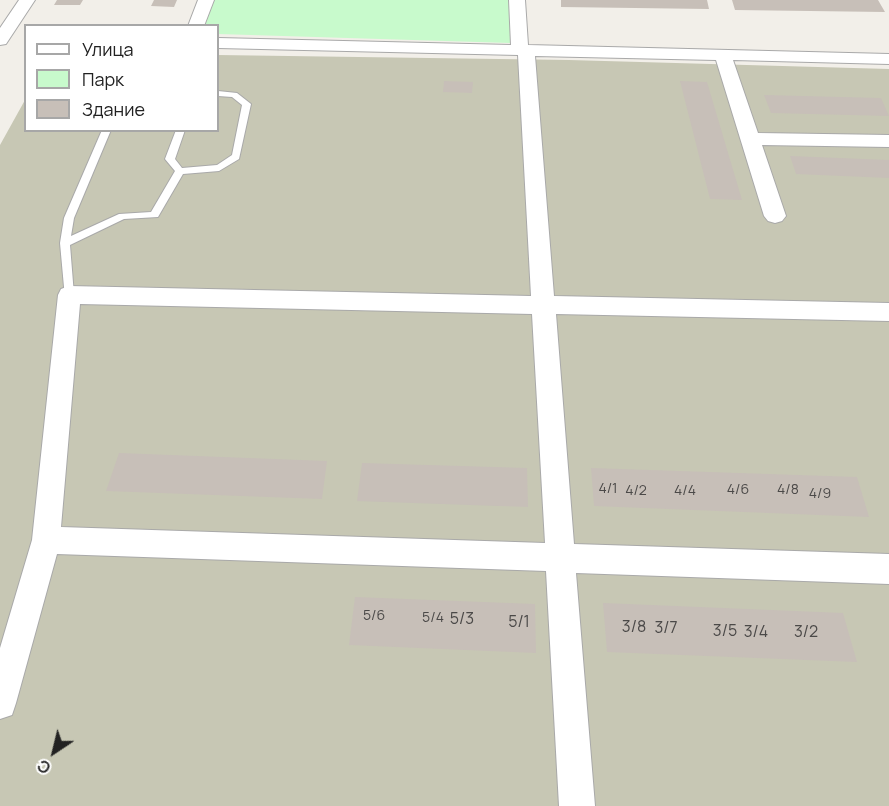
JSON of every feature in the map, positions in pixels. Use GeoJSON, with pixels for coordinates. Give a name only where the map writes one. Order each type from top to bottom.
{"type":"FeatureCollection","features":[{"type":"Feature","properties":{"kind":"street"},"geometry":{"type":"LineString","coordinates":[[6,40],[27,0]]}},
{"type":"Feature","properties":{"kind":"street"},"geometry":{"type":"LineString","coordinates":[[197,24],[206,0]]}},
{"type":"Feature","properties":{"kind":"street"},"geometry":{"type":"LineString","coordinates":[[517,0],[523,50],[562,558],[577,806]]}},
{"type":"Feature","properties":{"kind":"street"},"geometry":{"type":"LineString","coordinates":[[219,43],[889,59]]}},
{"type":"Feature","properties":{"kind":"street"},"geometry":{"type":"LineString","coordinates":[[723,55],[775,216]]}},
{"type":"Feature","properties":{"kind":"street"},"geometry":{"type":"LineString","coordinates":[[750,139],[889,141]]}},
{"type":"Feature","properties":{"kind":"street"},"geometry":{"type":"LineString","coordinates":[[0,702],[46,540],[69,295],[889,312]]}},
{"type":"Feature","properties":{"kind":"street"},"geometry":{"type":"LineString","coordinates":[[46,540],[889,569]]}},
{"type":"Feature","properties":{"kind":"lane"},"geometry":{"type":"LineString","coordinates":[[180,171],[219,168],[236,157],[248,104],[234,95],[219,94]]}},
{"type":"Feature","properties":{"kind":"lane"},"geometry":{"type":"LineString","coordinates":[[69,295],[65,243],[69,218],[106,132]]}},
{"type":"Feature","properties":{"kind":"lane"},"geometry":{"type":"LineString","coordinates":[[180,132],[170,159],[180,171]]}},
{"type":"Feature","properties":{"kind":"lane"},"geometry":{"type":"LineString","coordinates":[[65,243],[123,216],[154,215],[180,171]]}},
{"type":"Feature","properties":{"kind":"shaded area"},"geometry":{"type":"Polygon","coordinates":[[[219,55],[569,60],[889,69],[889,806],[0,806],[0,145],[24,102],[24,132],[219,132],[219,55]]]}},
{"type":"Feature","properties":{"kind":"green space"},"geometry":{"type":"Polygon","coordinates":[[[212,0],[510,0],[510,43],[219,34],[219,24],[202,24],[212,0]]]}},
{"type":"Feature","properties":{"kind":"building"},"geometry":{"type":"Polygon","coordinates":[[[57,0],[83,0],[80,5],[54,5],[57,0]]]}},
{"type":"Feature","properties":{"kind":"building"},"geometry":{"type":"Polygon","coordinates":[[[154,0],[177,0],[174,7],[151,6],[154,0]]]}},
{"type":"Feature","properties":{"kind":"building"},"geometry":{"type":"Polygon","coordinates":[[[561,0],[707,0],[709,9],[561,7],[561,0]]]}},
{"type":"Feature","properties":{"kind":"building"},"geometry":{"type":"Polygon","coordinates":[[[732,0],[878,0],[885,12],[735,10],[732,0]]]}},
{"type":"Feature","properties":{"kind":"building"},"geometry":{"type":"Polygon","coordinates":[[[444,81],[473,82],[472,93],[443,92],[444,81]]]}},
{"type":"Feature","properties":{"kind":"building"},"geometry":{"type":"Polygon","coordinates":[[[680,81],[707,82],[742,200],[710,199],[680,81]]]}},
{"type":"Feature","properties":{"kind":"building"},"geometry":{"type":"Polygon","coordinates":[[[764,95],[881,98],[889,116],[771,113],[764,95]]]}},
{"type":"Feature","properties":{"kind":"building"},"geometry":{"type":"Polygon","coordinates":[[[790,156],[889,160],[889,178],[796,174],[790,156]]]}},
{"type":"Feature","properties":{"kind":"building"},"geometry":{"type":"Polygon","coordinates":[[[119,453],[327,461],[322,499],[106,491],[119,453]]]}},
{"type":"Feature","properties":{"kind":"building"},"geometry":{"type":"Polygon","coordinates":[[[362,463],[527,468],[528,507],[357,501],[362,463]]]}},
{"type":"Feature","properties":{"kind":"building"},"geometry":{"type":"Polygon","coordinates":[[[591,468],[857,477],[869,517],[594,506],[591,468]]]}},
{"type":"Feature","properties":{"kind":"building"},"geometry":{"type":"Polygon","coordinates":[[[355,597],[535,604],[536,653],[349,645],[355,597]]]}},
{"type":"Feature","properties":{"kind":"building"},"geometry":{"type":"Polygon","coordinates":[[[603,603],[843,613],[857,662],[607,652],[603,603]]]}}]}
